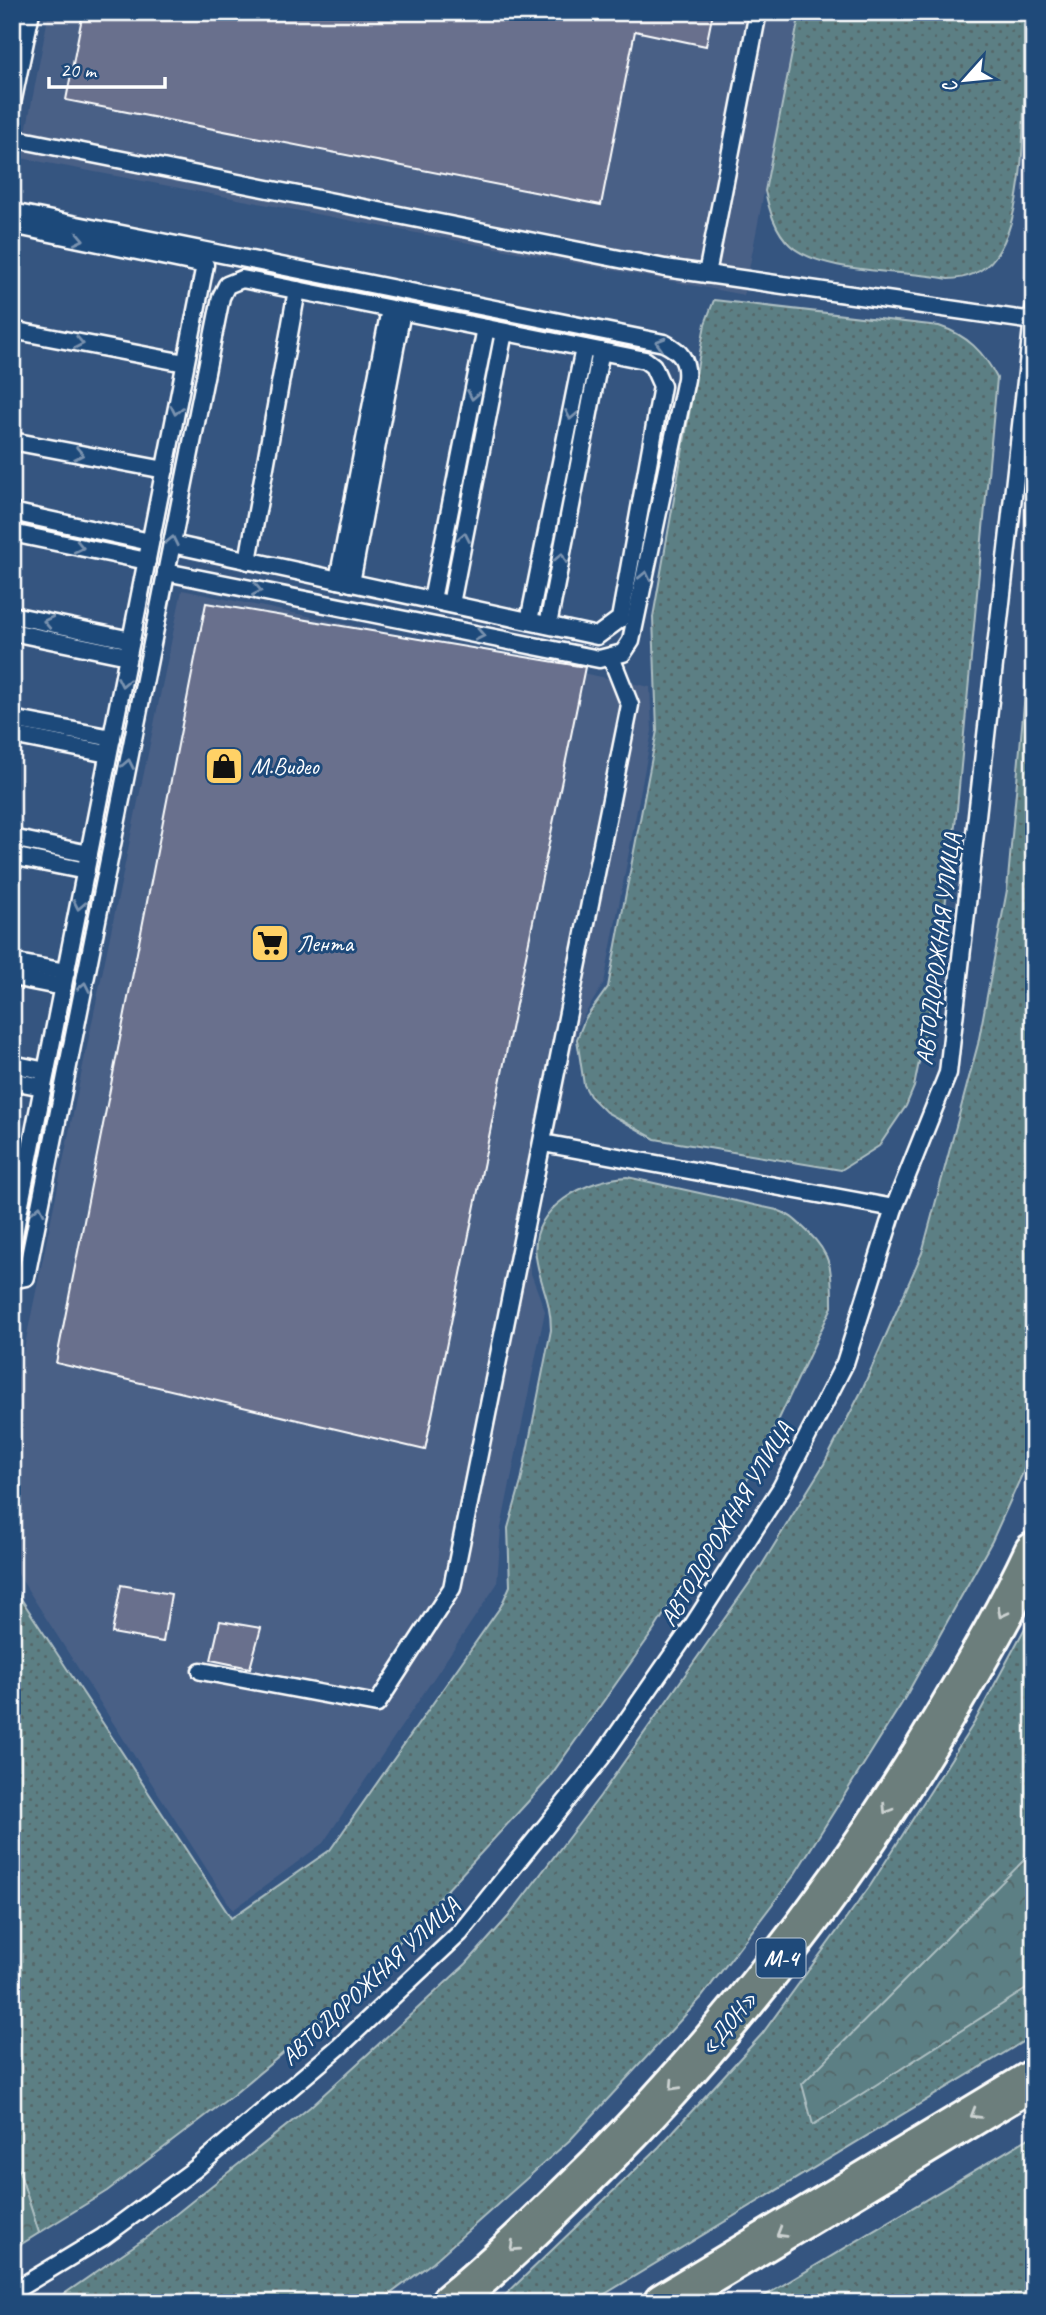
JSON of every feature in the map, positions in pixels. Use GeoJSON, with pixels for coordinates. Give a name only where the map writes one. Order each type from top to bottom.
{"type":"FeatureCollection","features":[{"type":"Feature","properties":{"kind":"highway","name":"«ДОН»"},"geometry":{"type":"LineString","coordinates":[[450,2303],[528,2234],[638,2124],[695,2062],[768,1974],[863,1849],[974,1666],[1034,1552]]}},
{"type":"Feature","properties":{"kind":"highway"},"geometry":{"type":"LineString","coordinates":[[663,2303],[1034,2079]]}},
{"type":"Feature","properties":{"kind":"lane"},"geometry":{"type":"LineString","coordinates":[[707,274],[758,12]]}},
{"type":"Feature","properties":{"kind":"lane"},"geometry":{"type":"LineString","coordinates":[[12,104],[24,21]]}},
{"type":"Feature","properties":{"kind":"lane"},"geometry":{"type":"LineString","coordinates":[[13,141],[707,274],[1033,316]]}},
{"type":"Feature","properties":{"kind":"lane"},"geometry":{"type":"LineString","coordinates":[[12,212],[664,343],[675,348],[686,363],[684,392],[631,641],[623,653],[599,659],[166,572]]}},
{"type":"Feature","properties":{"kind":"lane"},"geometry":{"type":"LineString","coordinates":[[12,225],[205,265],[45,1079],[19,1173],[12,1244]]}},
{"type":"Feature","properties":{"kind":"lane"},"geometry":{"type":"LineString","coordinates":[[12,1280],[26,1277],[221,297],[227,285],[242,279],[645,360],[653,366],[662,386],[620,620],[597,636],[172,544]]}},
{"type":"Feature","properties":{"kind":"lane"},"geometry":{"type":"LineString","coordinates":[[248,561],[297,290]]}},
{"type":"Feature","properties":{"kind":"lane"},"geometry":{"type":"LineString","coordinates":[[344,581],[396,310]]}},
{"type":"Feature","properties":{"kind":"lane","name":"АВТОДОРОЖНАЯ УЛИЦА"},"geometry":{"type":"LineString","coordinates":[[12,2292],[103,2237],[195,2169],[340,2046],[468,1923],[601,1758],[693,1625],[781,1488],[845,1363],[894,1208],[948,1073],[1033,316]]}},
{"type":"Feature","properties":{"kind":"lane"},"geometry":{"type":"LineString","coordinates":[[432,600],[486,328]]}},
{"type":"Feature","properties":{"kind":"lane"},"geometry":{"type":"LineString","coordinates":[[12,330],[186,363]]}},
{"type":"Feature","properties":{"kind":"lane"},"geometry":{"type":"LineString","coordinates":[[451,604],[504,332]]}},
{"type":"Feature","properties":{"kind":"lane"},"geometry":{"type":"LineString","coordinates":[[529,621],[584,348]]}},
{"type":"Feature","properties":{"kind":"lane"},"geometry":{"type":"LineString","coordinates":[[548,625],[601,351]]}},
{"type":"Feature","properties":{"kind":"lane"},"geometry":{"type":"LineString","coordinates":[[12,441],[165,470]]}},
{"type":"Feature","properties":{"kind":"lane"},"geometry":{"type":"LineString","coordinates":[[12,512],[150,542]]}},
{"type":"Feature","properties":{"kind":"lane"},"geometry":{"type":"LineString","coordinates":[[12,533],[147,561]]}},
{"type":"Feature","properties":{"kind":"lane"},"geometry":{"type":"LineString","coordinates":[[12,615],[131,640]]}},
{"type":"Feature","properties":{"kind":"lane"},"geometry":{"type":"LineString","coordinates":[[12,632],[128,656]]}},
{"type":"Feature","properties":{"kind":"lane"},"geometry":{"type":"LineString","coordinates":[[201,1671],[377,1704],[452,1588],[630,705],[611,657]]}},
{"type":"Feature","properties":{"kind":"lane"},"geometry":{"type":"LineString","coordinates":[[12,719],[112,738]]}},
{"type":"Feature","properties":{"kind":"lane"},"geometry":{"type":"LineString","coordinates":[[12,735],[108,754]]}},
{"type":"Feature","properties":{"kind":"lane"},"geometry":{"type":"LineString","coordinates":[[12,838],[89,854]]}},
{"type":"Feature","properties":{"kind":"lane"},"geometry":{"type":"LineString","coordinates":[[12,856],[86,871]]}},
{"type":"Feature","properties":{"kind":"lane"},"geometry":{"type":"LineString","coordinates":[[12,962],[65,979]]}},
{"type":"Feature","properties":{"kind":"lane"},"geometry":{"type":"LineString","coordinates":[[12,977],[65,979]]}},
{"type":"Feature","properties":{"kind":"lane"},"geometry":{"type":"LineString","coordinates":[[12,1064],[45,1079]]}},
{"type":"Feature","properties":{"kind":"lane"},"geometry":{"type":"LineString","coordinates":[[12,1081],[45,1079]]}},
{"type":"Feature","properties":{"kind":"lane"},"geometry":{"type":"LineString","coordinates":[[542,1143],[894,1208]]}},
{"type":"Feature","properties":{"kind":"shaded area"},"geometry":{"type":"Polygon","coordinates":[[[49,12],[799,12],[744,295],[21,158],[49,12]]]}},
{"type":"Feature","properties":{"kind":"shaded area"},"geometry":{"type":"Polygon","coordinates":[[[182,590],[650,687],[652,731],[604,983],[578,1025],[529,1252],[530,1271],[545,1311],[501,1528],[497,1584],[323,1843],[233,1910],[12,1565],[12,1407],[182,590]]]}},
{"type":"Feature","properties":{"kind":"green space"},"geometry":{"type":"Polygon","coordinates":[[[800,12],[1024,12],[1024,104],[1020,174],[1007,235],[986,267],[968,276],[948,279],[865,270],[822,261],[804,254],[790,245],[780,233],[765,191],[800,12]]]}},
{"type":"Feature","properties":{"kind":"green space"},"geometry":{"type":"Polygon","coordinates":[[[714,300],[939,326],[958,334],[974,346],[997,378],[957,809],[937,973],[914,1087],[906,1106],[879,1146],[841,1170],[655,1139],[606,1112],[590,1096],[584,1085],[577,1039],[585,1019],[608,987],[657,731],[653,617],[705,324],[714,300]]]}},
{"type":"Feature","properties":{"kind":"green space"},"geometry":{"type":"Polygon","coordinates":[[[1034,595],[1034,1448],[992,1541],[902,1703],[793,1877],[701,1998],[571,2139],[433,2262],[378,2303],[51,2303],[151,2234],[310,2107],[466,1964],[508,1917],[600,1796],[760,1568],[824,1464],[861,1392],[922,1253],[978,1044],[1007,890],[1034,595]]]}},
{"type":"Feature","properties":{"kind":"green space"},"geometry":{"type":"Polygon","coordinates":[[[627,1177],[782,1212],[808,1232],[827,1257],[831,1274],[832,1307],[759,1461],[654,1630],[546,1782],[361,1984],[233,2095],[107,2191],[39,2233],[12,2149],[12,1585],[231,1918],[330,1850],[501,1606],[510,1586],[508,1528],[521,1482],[551,1330],[549,1309],[536,1257],[536,1239],[551,1210],[564,1199],[595,1183],[627,1177]]]}},
{"type":"Feature","properties":{"kind":"green space"},"geometry":{"type":"Polygon","coordinates":[[[1034,1611],[1034,2035],[590,2303],[497,2303],[659,2147],[762,2034],[870,1886],[974,1723],[1034,1611]]]}},
{"type":"Feature","properties":{"kind":"green space"},"geometry":{"type":"Polygon","coordinates":[[[1034,1850],[1034,1984],[813,2125],[802,2084],[1034,1850]]]}},
{"type":"Feature","properties":{"kind":"green space"},"geometry":{"type":"Polygon","coordinates":[[[1034,2135],[1034,2303],[753,2303],[1034,2135]]]}},
{"type":"Feature","properties":{"kind":"green space"},"geometry":{"type":"Polygon","coordinates":[[[12,2149],[39,2233],[12,2250],[12,2149]]]}},
{"type":"Feature","properties":{"kind":"building"},"geometry":{"type":"Polygon","coordinates":[[[83,12],[713,12],[706,46],[635,31],[601,205],[66,100],[83,12]]]}},
{"type":"Feature","properties":{"kind":"building"},"geometry":{"type":"Polygon","coordinates":[[[206,603],[585,667],[425,1450],[56,1363],[206,603]]]}},
{"type":"Feature","properties":{"kind":"building"},"geometry":{"type":"Polygon","coordinates":[[[121,1585],[171,1594],[163,1642],[112,1633],[121,1585]]]}},
{"type":"Feature","properties":{"kind":"building"},"geometry":{"type":"Polygon","coordinates":[[[220,1621],[261,1628],[250,1668],[211,1660],[220,1621]]]}},
{"type":"Feature","properties":{"kind":"place","name":"М.Видео"},"geometry":{"type":"Point","coordinates":[224,766]}},
{"type":"Feature","properties":{"kind":"place","name":"Лента"},"geometry":{"type":"Point","coordinates":[270,943]}}]}
